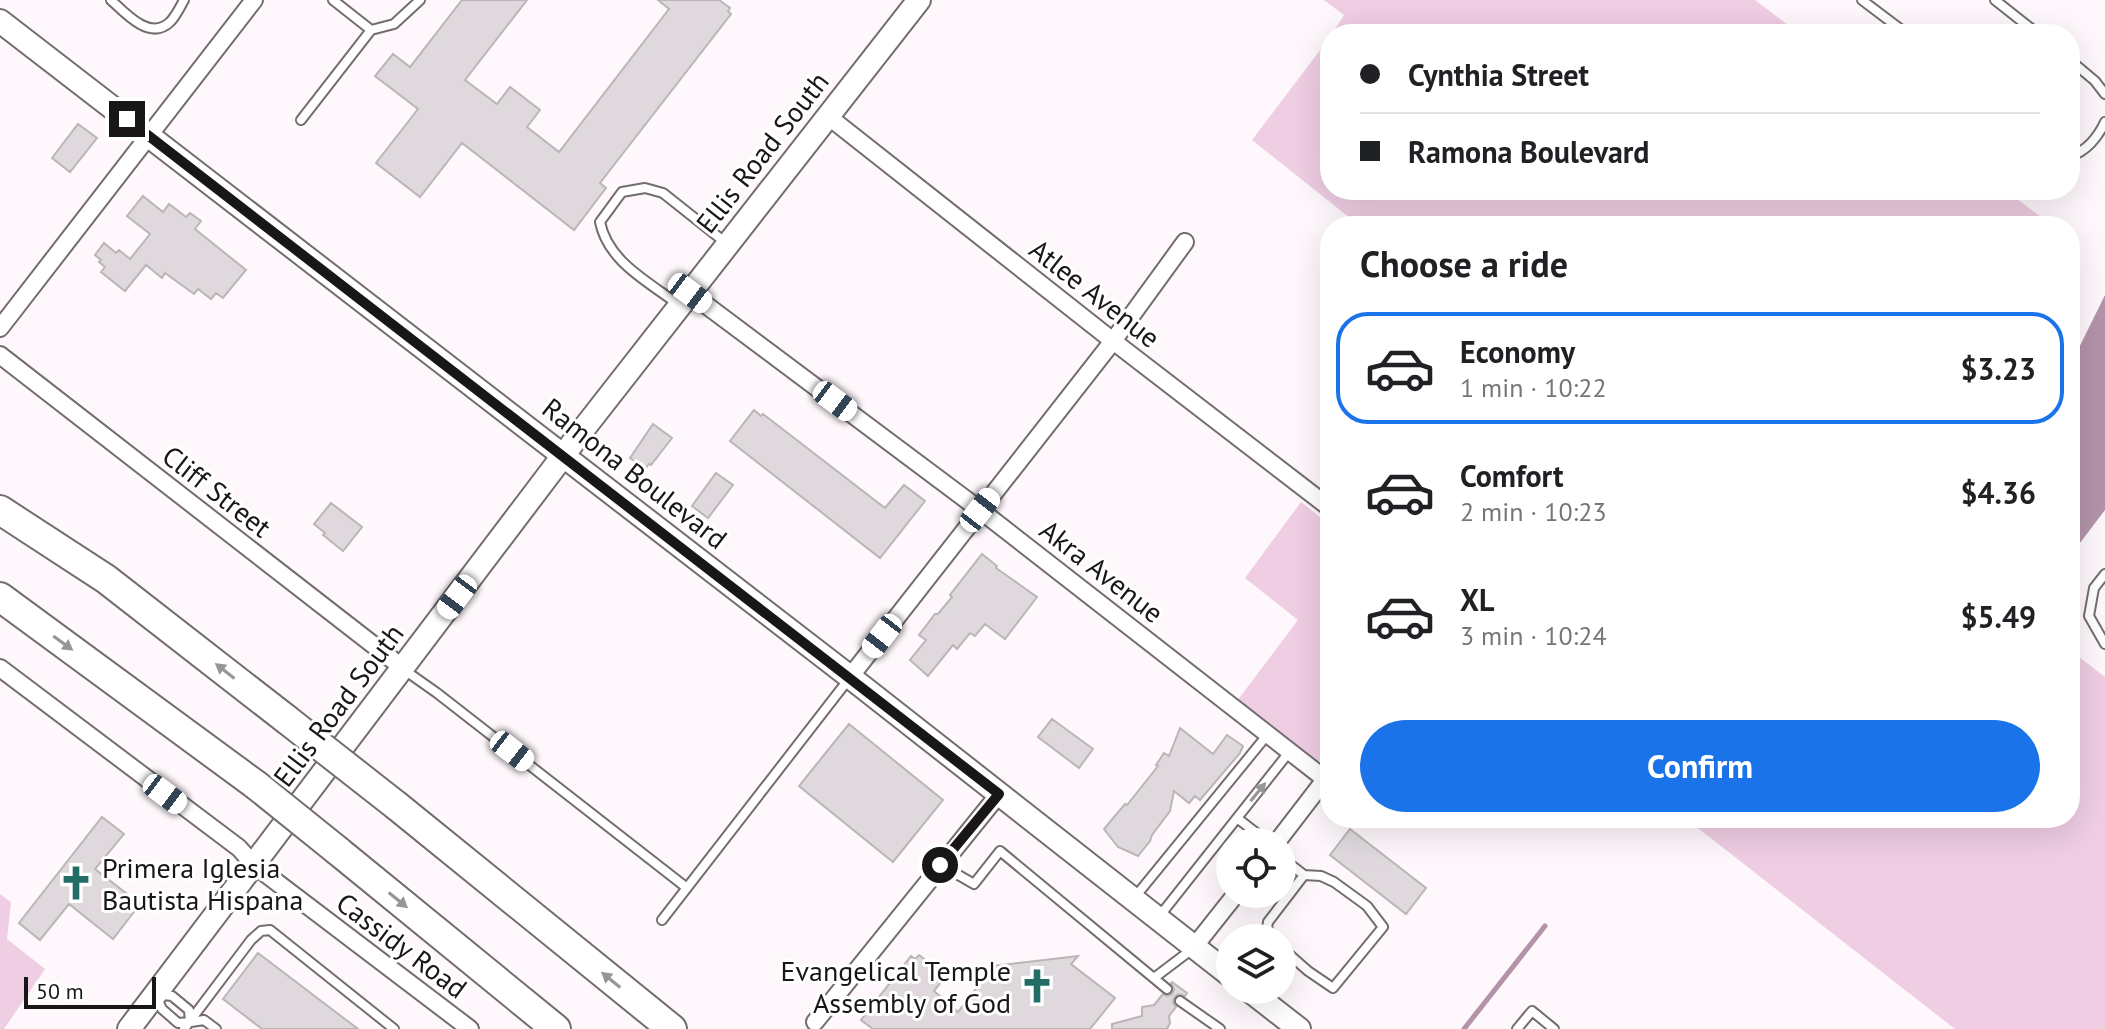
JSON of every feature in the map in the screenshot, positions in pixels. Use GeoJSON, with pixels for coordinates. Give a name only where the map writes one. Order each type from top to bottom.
{"type":"FeatureCollection","features":[{"type":"Feature","properties":{"kind":"highway"},"geometry":{"type":"LineString","coordinates":[[0,510],[106,579],[397,806],[672,1029]]}},
{"type":"Feature","properties":{"kind":"highway"},"geometry":{"type":"LineString","coordinates":[[0,597],[256,785],[556,1029]]}},
{"type":"Feature","properties":{"kind":"street"},"geometry":{"type":"LineString","coordinates":[[0,328],[254,0]]}},
{"type":"Feature","properties":{"kind":"street","name":"Ellis Road South"},"geometry":{"type":"LineString","coordinates":[[129,1029],[564,456],[919,0]]}},
{"type":"Feature","properties":{"kind":"street","name":"Ramona Boulevard"},"geometry":{"type":"LineString","coordinates":[[0,21],[850,677],[1216,964]]}},
{"type":"Feature","properties":{"kind":"street","name":"Atlee Avenue"},"geometry":{"type":"LineString","coordinates":[[829,117],[1320,500]]}},
{"type":"Feature","properties":{"kind":"street"},"geometry":{"type":"LineString","coordinates":[[850,677],[1113,341],[1185,242]]}},
{"type":"Feature","properties":{"kind":"street","name":"Akra Avenue"},"geometry":{"type":"LineString","coordinates":[[685,299],[980,510],[1290,751],[1320,771]]}},
{"type":"Feature","properties":{"kind":"street","name":"Cliff Street"},"geometry":{"type":"LineString","coordinates":[[0,355],[403,668]]}},
{"type":"Feature","properties":{"kind":"street","name":"Cassidy Road"},"geometry":{"type":"LineString","coordinates":[[0,668],[239,848],[254,865],[470,1029]]}},
{"type":"Feature","properties":{"kind":"street"},"geometry":{"type":"LineString","coordinates":[[1288,828],[1320,786]]}},
{"type":"Feature","properties":{"kind":"street"},"geometry":{"type":"LineString","coordinates":[[820,1025],[940,865],[999,794]]}},
{"type":"Feature","properties":{"kind":"street"},"geometry":{"type":"LineString","coordinates":[[1194,947],[1225,908]]}},
{"type":"Feature","properties":{"kind":"street"},"geometry":{"type":"LineString","coordinates":[[1267,1004],[1299,1029]]}},
{"type":"Feature","properties":{"kind":"lane"},"geometry":{"type":"LineString","coordinates":[[111,0],[146,28],[157,29],[171,22],[184,0]]}},
{"type":"Feature","properties":{"kind":"lane"},"geometry":{"type":"LineString","coordinates":[[333,0],[371,30]]}},
{"type":"Feature","properties":{"kind":"lane"},"geometry":{"type":"LineString","coordinates":[[301,120],[371,30],[394,24],[420,0]]}},
{"type":"Feature","properties":{"kind":"lane"},"geometry":{"type":"LineString","coordinates":[[1862,0],[1894,24]]}},
{"type":"Feature","properties":{"kind":"lane"},"geometry":{"type":"LineString","coordinates":[[1995,0],[2025,24]]}},
{"type":"Feature","properties":{"kind":"lane"},"geometry":{"type":"LineString","coordinates":[[2080,68],[2105,94]]}},
{"type":"Feature","properties":{"kind":"lane"},"geometry":{"type":"LineString","coordinates":[[2080,153],[2105,122]]}},
{"type":"Feature","properties":{"kind":"lane"},"geometry":{"type":"LineString","coordinates":[[685,299],[621,261],[603,238],[600,222],[622,192],[645,188],[663,193],[728,244]]}},
{"type":"Feature","properties":{"kind":"lane"},"geometry":{"type":"LineString","coordinates":[[2105,574],[2094,588],[2089,616],[2105,644]]}},
{"type":"Feature","properties":{"kind":"lane"},"geometry":{"type":"LineString","coordinates":[[403,668],[687,888]]}},
{"type":"Feature","properties":{"kind":"lane"},"geometry":{"type":"LineString","coordinates":[[662,920],[850,677]]}},
{"type":"Feature","properties":{"kind":"lane"},"geometry":{"type":"LineString","coordinates":[[1133,900],[1268,734]]}},
{"type":"Feature","properties":{"kind":"lane"},"geometry":{"type":"LineString","coordinates":[[1157,919],[1290,751]]}},
{"type":"Feature","properties":{"kind":"lane"},"geometry":{"type":"LineString","coordinates":[[1237,818],[1250,828]]}},
{"type":"Feature","properties":{"kind":"lane"},"geometry":{"type":"LineString","coordinates":[[940,865],[974,884],[1000,851],[1167,989]]}},
{"type":"Feature","properties":{"kind":"lane"},"geometry":{"type":"LineString","coordinates":[[1296,869],[1304,875],[1321,876],[1334,882],[1367,906],[1383,927],[1333,988],[1296,960]]}},
{"type":"Feature","properties":{"kind":"lane"},"geometry":{"type":"LineString","coordinates":[[1268,924],[1304,875]]}},
{"type":"Feature","properties":{"kind":"lane"},"geometry":{"type":"LineString","coordinates":[[189,1027],[251,940],[261,931],[270,930],[394,1029]]}},
{"type":"Feature","properties":{"kind":"lane"},"geometry":{"type":"LineString","coordinates":[[1154,978],[1194,947]]}},
{"type":"Feature","properties":{"kind":"lane"},"geometry":{"type":"LineString","coordinates":[[155,994],[162,1009],[178,1023],[189,1027],[204,1020],[216,1029]]}},
{"type":"Feature","properties":{"kind":"lane"},"geometry":{"type":"LineString","coordinates":[[155,994],[172,996],[189,1010],[189,1027]]}},
{"type":"Feature","properties":{"kind":"lane"},"geometry":{"type":"LineString","coordinates":[[1180,1001],[1220,1029]]}},
{"type":"Feature","properties":{"kind":"lane"},"geometry":{"type":"LineString","coordinates":[[1517,1029],[1532,1011],[1554,1029]]}},
{"type":"Feature","properties":{"kind":"shaded area"},"geometry":{"type":"Polygon","coordinates":[[[1324,0],[1755,0],[1787,24],[1338,24],[1344,15],[1324,0]]]}},
{"type":"Feature","properties":{"kind":"shaded area"},"geometry":{"type":"Polygon","coordinates":[[[1320,50],[1320,194],[1252,140],[1320,50]]]}},
{"type":"Feature","properties":{"kind":"shaded area"},"geometry":{"type":"Polygon","coordinates":[[[1327,200],[2018,200],[2040,216],[1347,216],[1327,200]]]}},
{"type":"Feature","properties":{"kind":"shaded area"},"geometry":{"type":"Polygon","coordinates":[[[2105,295],[2105,510],[2080,543],[2080,346],[2105,295]]]}},
{"type":"Feature","properties":{"kind":"shaded area"},"geometry":{"type":"Polygon","coordinates":[[[1301,502],[1320,517],[1320,761],[1313,761],[1237,701],[1298,620],[1245,578],[1301,502]]]}},
{"type":"Feature","properties":{"kind":"shaded area"},"geometry":{"type":"Polygon","coordinates":[[[2080,658],[2105,677],[2105,1029],[1955,1029],[1698,828],[2080,828],[2080,658]]]}},
{"type":"Feature","properties":{"kind":"shaded area"},"geometry":{"type":"Polygon","coordinates":[[[0,894],[11,902],[7,939],[45,969],[4,1029],[0,1029],[0,894]]]}},
{"type":"Feature","properties":{"kind":"building"},"geometry":{"type":"Polygon","coordinates":[[[462,0],[527,0],[465,80],[497,104],[510,87],[540,110],[527,127],[559,152],[669,9],[658,0],[719,0],[730,8],[728,11],[731,14],[600,183],[606,188],[574,230],[462,143],[420,197],[376,163],[418,109],[375,76],[393,54],[410,67],[462,0]]]}},
{"type":"Feature","properties":{"kind":"building"},"geometry":{"type":"Polygon","coordinates":[[[78,124],[97,138],[70,172],[52,158],[78,124]]]}},
{"type":"Feature","properties":{"kind":"building"},"geometry":{"type":"Polygon","coordinates":[[[143,196],[163,212],[169,204],[186,217],[190,213],[201,221],[195,229],[246,270],[223,298],[216,293],[211,299],[198,289],[194,294],[165,273],[162,278],[146,265],[125,291],[101,272],[105,267],[95,255],[104,243],[130,259],[150,234],[127,216],[143,196]]]}},
{"type":"Feature","properties":{"kind":"building"},"geometry":{"type":"Polygon","coordinates":[[[754,410],[885,508],[904,485],[925,501],[880,558],[730,441],[754,410]]]}},
{"type":"Feature","properties":{"kind":"building"},"geometry":{"type":"Polygon","coordinates":[[[653,424],[672,438],[645,469],[630,458],[653,424]]]}},
{"type":"Feature","properties":{"kind":"building"},"geometry":{"type":"Polygon","coordinates":[[[716,473],[733,485],[708,518],[692,506],[716,473]]]}},
{"type":"Feature","properties":{"kind":"building"},"geometry":{"type":"Polygon","coordinates":[[[331,503],[362,527],[343,551],[314,524],[331,503]]]}},
{"type":"Feature","properties":{"kind":"building"},"geometry":{"type":"Polygon","coordinates":[[[982,554],[996,568],[1037,597],[1005,639],[985,624],[975,636],[970,633],[957,649],[953,645],[928,676],[910,660],[926,640],[919,635],[952,597],[950,595],[982,554]]]}},
{"type":"Feature","properties":{"kind":"building"},"geometry":{"type":"Polygon","coordinates":[[[1052,719],[1093,749],[1079,768],[1038,737],[1052,719]]]}},
{"type":"Feature","properties":{"kind":"building"},"geometry":{"type":"Polygon","coordinates":[[[849,724],[943,800],[893,862],[799,786],[849,724]]]}},
{"type":"Feature","properties":{"kind":"building"},"geometry":{"type":"Polygon","coordinates":[[[1180,728],[1213,754],[1227,735],[1243,746],[1200,800],[1195,796],[1189,803],[1174,791],[1170,811],[1138,856],[1118,847],[1104,829],[1158,766],[1164,753],[1169,756],[1180,728]]]}},
{"type":"Feature","properties":{"kind":"building"},"geometry":{"type":"Polygon","coordinates":[[[102,817],[124,834],[95,869],[140,904],[113,939],[69,904],[40,940],[19,923],[102,817]]]}},
{"type":"Feature","properties":{"kind":"building"},"geometry":{"type":"Polygon","coordinates":[[[1350,829],[1426,888],[1406,914],[1330,855],[1350,829]]]}},
{"type":"Feature","properties":{"kind":"building"},"geometry":{"type":"Polygon","coordinates":[[[258,953],[358,1029],[262,1029],[223,999],[258,953]]]}},
{"type":"Feature","properties":{"kind":"building","name":"Evangelical Temple Assembly of God"},"geometry":{"type":"Polygon","coordinates":[[[919,955],[946,976],[934,991],[958,1012],[993,966],[1078,956],[1071,964],[1115,998],[1090,1029],[873,1029],[861,1020],[911,956],[915,959],[919,955]]]}},
{"type":"Feature","properties":{"kind":"building"},"geometry":{"type":"Polygon","coordinates":[[[1172,982],[1187,993],[1174,998],[1176,1007],[1169,1016],[1167,1029],[1112,1029],[1112,1024],[1142,1016],[1142,1007],[1154,1005],[1163,994],[1172,994],[1172,982]]]}},
{"type":"Feature","properties":{"kind":"waterway"},"geometry":{"type":"LineString","coordinates":[[1464,1029],[1545,926]]}},
{"type":"Feature","properties":{"kind":"place","name":"Primera Iglesia Bautista Hispana"},"geometry":{"type":"Point","coordinates":[76,883]}},
{"type":"Feature","properties":{"kind":"place","name":"Evangelical Temple Assembly of God"},"geometry":{"type":"Point","coordinates":[1037,986]}},
{"type":"Feature","properties":{"kind":"route"},"geometry":{"type":"LineString","coordinates":[[127,119],[999,794],[940,865]]}}]}
